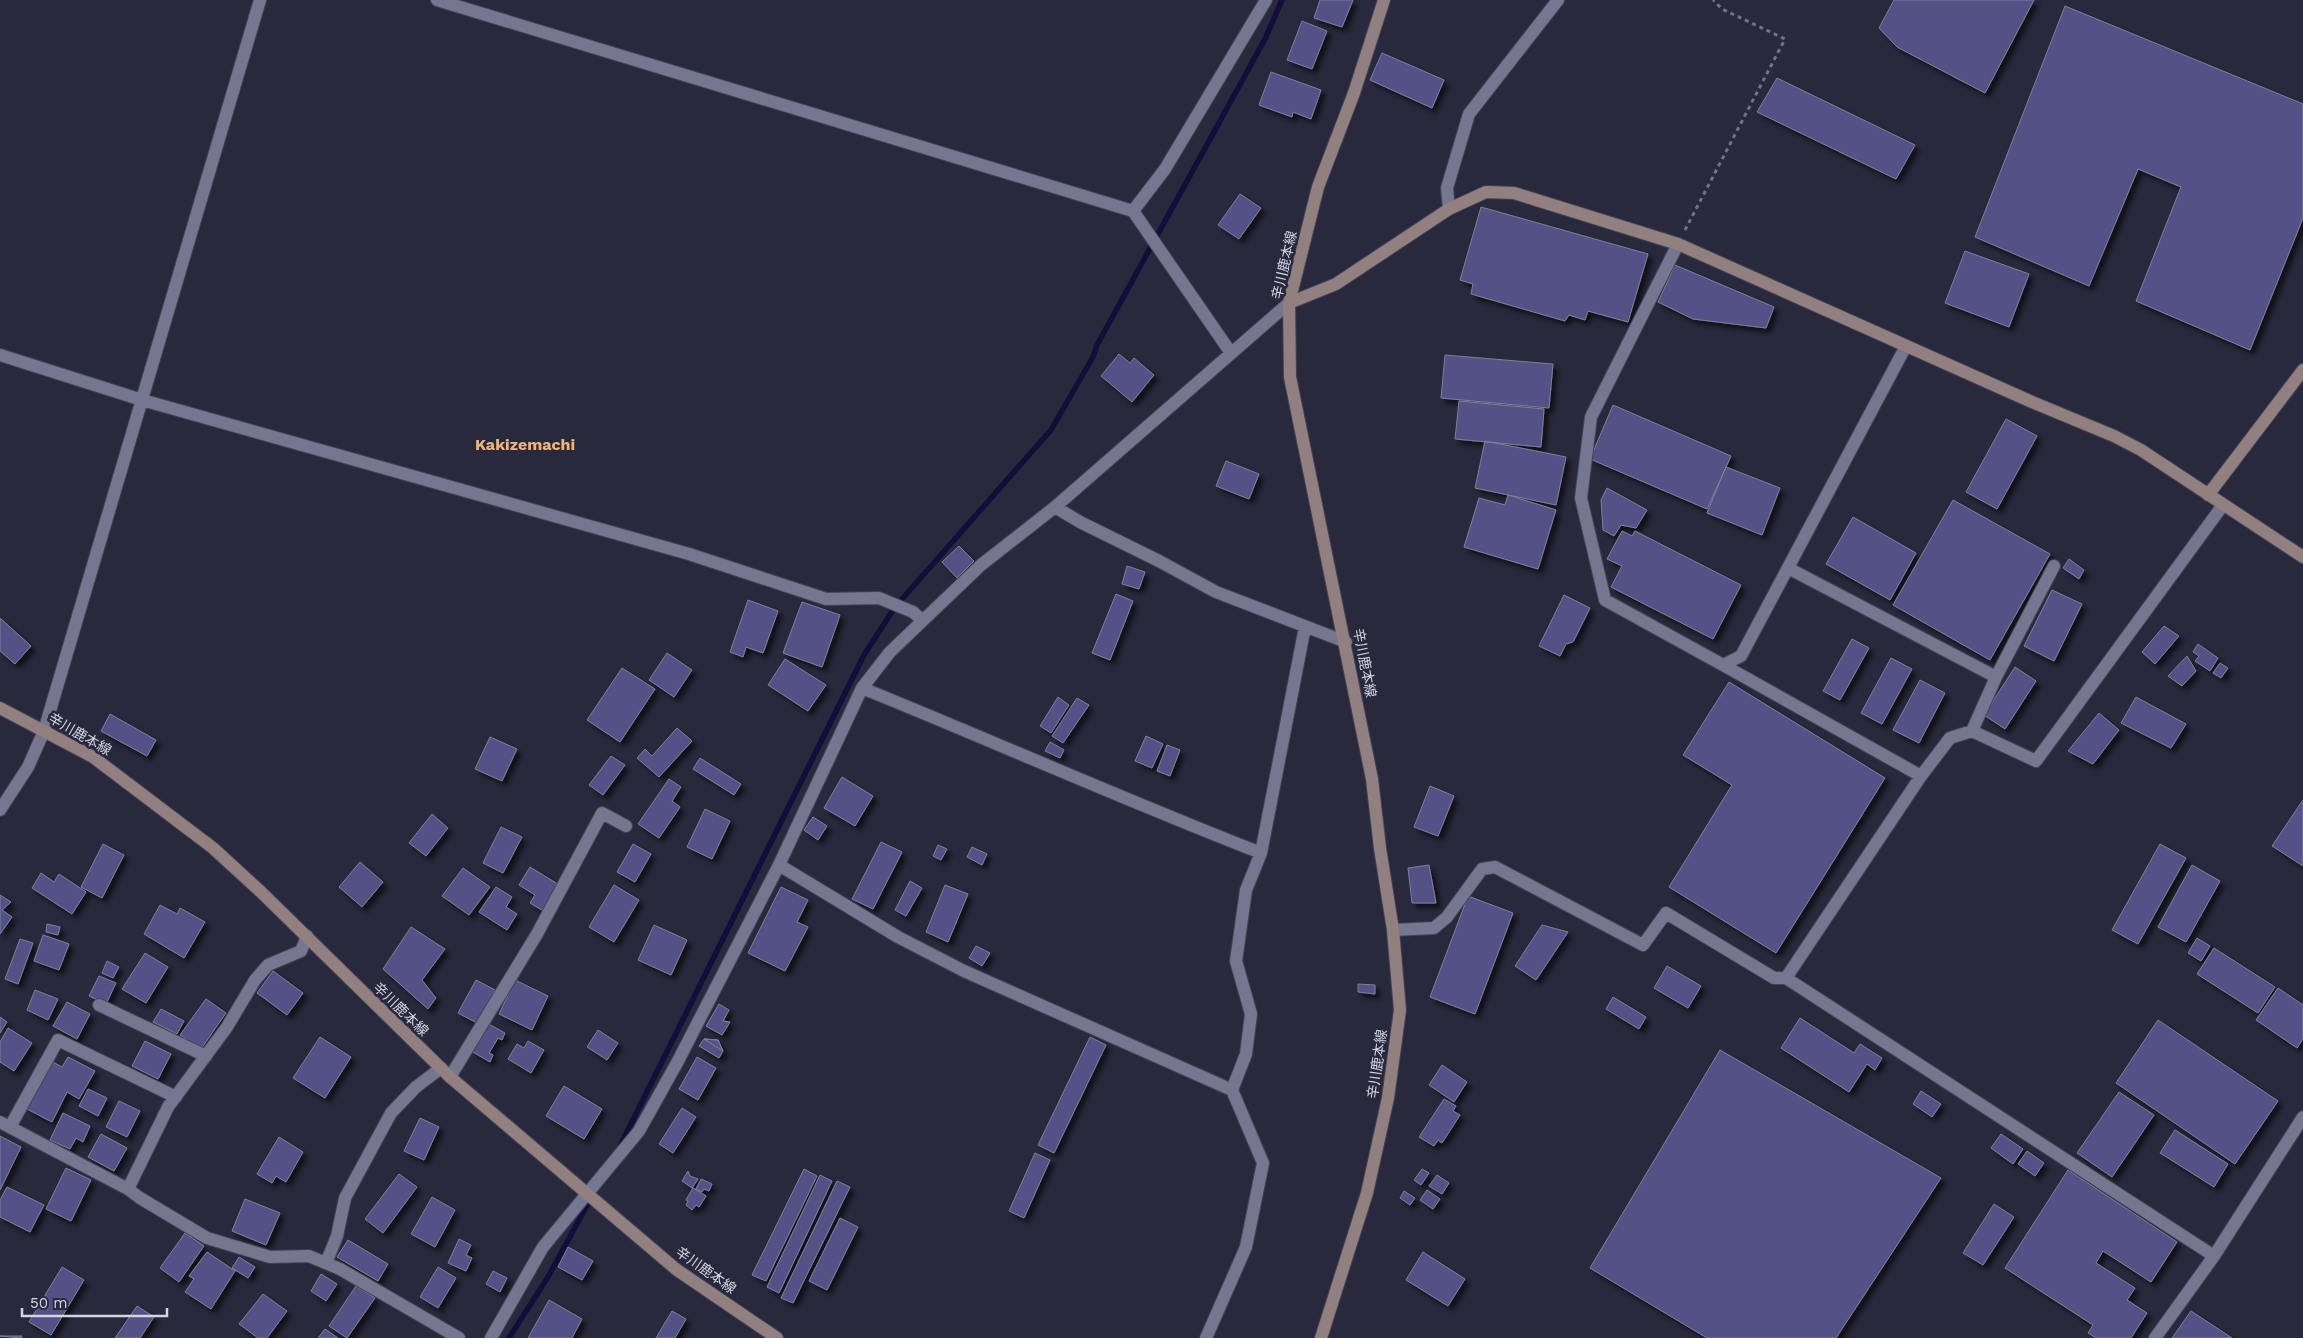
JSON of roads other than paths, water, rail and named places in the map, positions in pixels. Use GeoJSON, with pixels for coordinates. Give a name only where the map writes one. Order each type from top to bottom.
{"type":"FeatureCollection","features":[{"type":"Feature","properties":{"kind":"main road","name":"辛川鹿本線"},"geometry":{"type":"LineString","coordinates":[[1321,1338],[1367,1193],[1388,1098],[1400,1010],[1393,930],[1380,848],[1372,779],[1346,642],[1316,512],[1290,377],[1289,303],[1318,187],[1354,93],[1384,0]]}},
{"type":"Feature","properties":{"kind":"main road"},"geometry":{"type":"LineString","coordinates":[[1289,303],[1336,284],[1449,209],[1486,192],[1514,193],[1678,244],[2032,402],[2114,436],[2141,450],[2303,557]]}},
{"type":"Feature","properties":{"kind":"main road"},"geometry":{"type":"LineString","coordinates":[[2208,495],[2303,370]]}},
{"type":"Feature","properties":{"kind":"main road","name":"辛川鹿本線"},"geometry":{"type":"LineString","coordinates":[[0,708],[93,756],[199,837],[262,892],[450,1077],[588,1196],[678,1270],[777,1338]]}},
{"type":"Feature","properties":{"kind":"street"},"geometry":{"type":"LineString","coordinates":[[0,810],[28,767],[44,731],[260,0]]}},
{"type":"Feature","properties":{"kind":"street"},"geometry":{"type":"LineString","coordinates":[[437,0],[1134,211],[1232,353]]}},
{"type":"Feature","properties":{"kind":"street"},"geometry":{"type":"LineString","coordinates":[[1134,211],[1165,169],[1266,0]]}},
{"type":"Feature","properties":{"kind":"street"},"geometry":{"type":"LineString","coordinates":[[1449,209],[1446,188],[1470,114],[1558,0]]}},
{"type":"Feature","properties":{"kind":"street"},"geometry":{"type":"LineString","coordinates":[[1678,244],[1591,417],[1581,498],[1605,600],[1921,776]]}},
{"type":"Feature","properties":{"kind":"street"},"geometry":{"type":"LineString","coordinates":[[491,1338],[543,1247],[588,1196],[639,1132],[678,1061],[779,865],[862,688],[890,652],[980,565],[1055,507],[1289,303]]}},
{"type":"Feature","properties":{"kind":"street"},"geometry":{"type":"LineString","coordinates":[[1723,665],[1741,656],[1906,346]]}},
{"type":"Feature","properties":{"kind":"street"},"geometry":{"type":"LineString","coordinates":[[0,355],[142,400],[689,554],[826,599],[879,598],[913,612],[922,620]]}},
{"type":"Feature","properties":{"kind":"street"},"geometry":{"type":"LineString","coordinates":[[1786,978],[1921,776],[1950,738],[1972,731],[2036,761],[2223,505]]}},
{"type":"Feature","properties":{"kind":"street"},"geometry":{"type":"LineString","coordinates":[[1055,507],[1080,522],[1159,560],[1216,592],[1346,642]]}},
{"type":"Feature","properties":{"kind":"street"},"geometry":{"type":"LineString","coordinates":[[1972,731],[1996,677],[2054,566]]}},
{"type":"Feature","properties":{"kind":"street"},"geometry":{"type":"LineString","coordinates":[[1788,568],[1996,677]]}},
{"type":"Feature","properties":{"kind":"street"},"geometry":{"type":"LineString","coordinates":[[1232,1090],[1246,1054],[1251,1014],[1236,961],[1246,890],[1261,853],[1305,627]]}},
{"type":"Feature","properties":{"kind":"street"},"geometry":{"type":"LineString","coordinates":[[862,688],[1021,753],[1162,815],[1261,853]]}},
{"type":"Feature","properties":{"kind":"street"},"geometry":{"type":"LineString","coordinates":[[450,1077],[537,934],[602,813],[626,826]]}},
{"type":"Feature","properties":{"kind":"street"},"geometry":{"type":"LineString","coordinates":[[779,865],[890,932],[964,971],[1232,1090],[1263,1163],[1246,1247],[1206,1338]]}},
{"type":"Feature","properties":{"kind":"street"},"geometry":{"type":"LineString","coordinates":[[1393,930],[1434,928],[1447,917],[1482,869],[1495,867],[1643,945],[1666,913],[1774,978],[1786,978],[2214,1256]]}},
{"type":"Feature","properties":{"kind":"street"},"geometry":{"type":"LineString","coordinates":[[128,1189],[168,1107],[206,1056],[255,980],[268,965],[301,951],[307,936]]}},
{"type":"Feature","properties":{"kind":"street"},"geometry":{"type":"LineString","coordinates":[[99,1005],[206,1056]]}},
{"type":"Feature","properties":{"kind":"street"},"geometry":{"type":"LineString","coordinates":[[176,1097],[58,1040],[5,1125],[128,1189],[208,1238],[270,1257],[309,1256],[340,1269],[459,1338]]}},
{"type":"Feature","properties":{"kind":"street"},"geometry":{"type":"LineString","coordinates":[[326,1263],[337,1236],[345,1198],[391,1112],[416,1087],[441,1068]]}},
{"type":"Feature","properties":{"kind":"street"},"geometry":{"type":"LineString","coordinates":[[2155,1338],[2214,1256],[2303,1117]]}},
{"type":"Feature","properties":{"kind":"waterway"},"geometry":{"type":"LineString","coordinates":[[621,1144],[864,655],[895,607],[1051,430],[1093,357],[1097,345],[1265,39],[1282,0]]}},
{"type":"Feature","properties":{"kind":"waterway"},"geometry":{"type":"LineString","coordinates":[[509,1338],[548,1277],[591,1198]]}},
{"type":"Feature","properties":{"kind":"district","name":"Kakizemachi"},"geometry":{"type":"Point","coordinates":[525,444]}}]}
